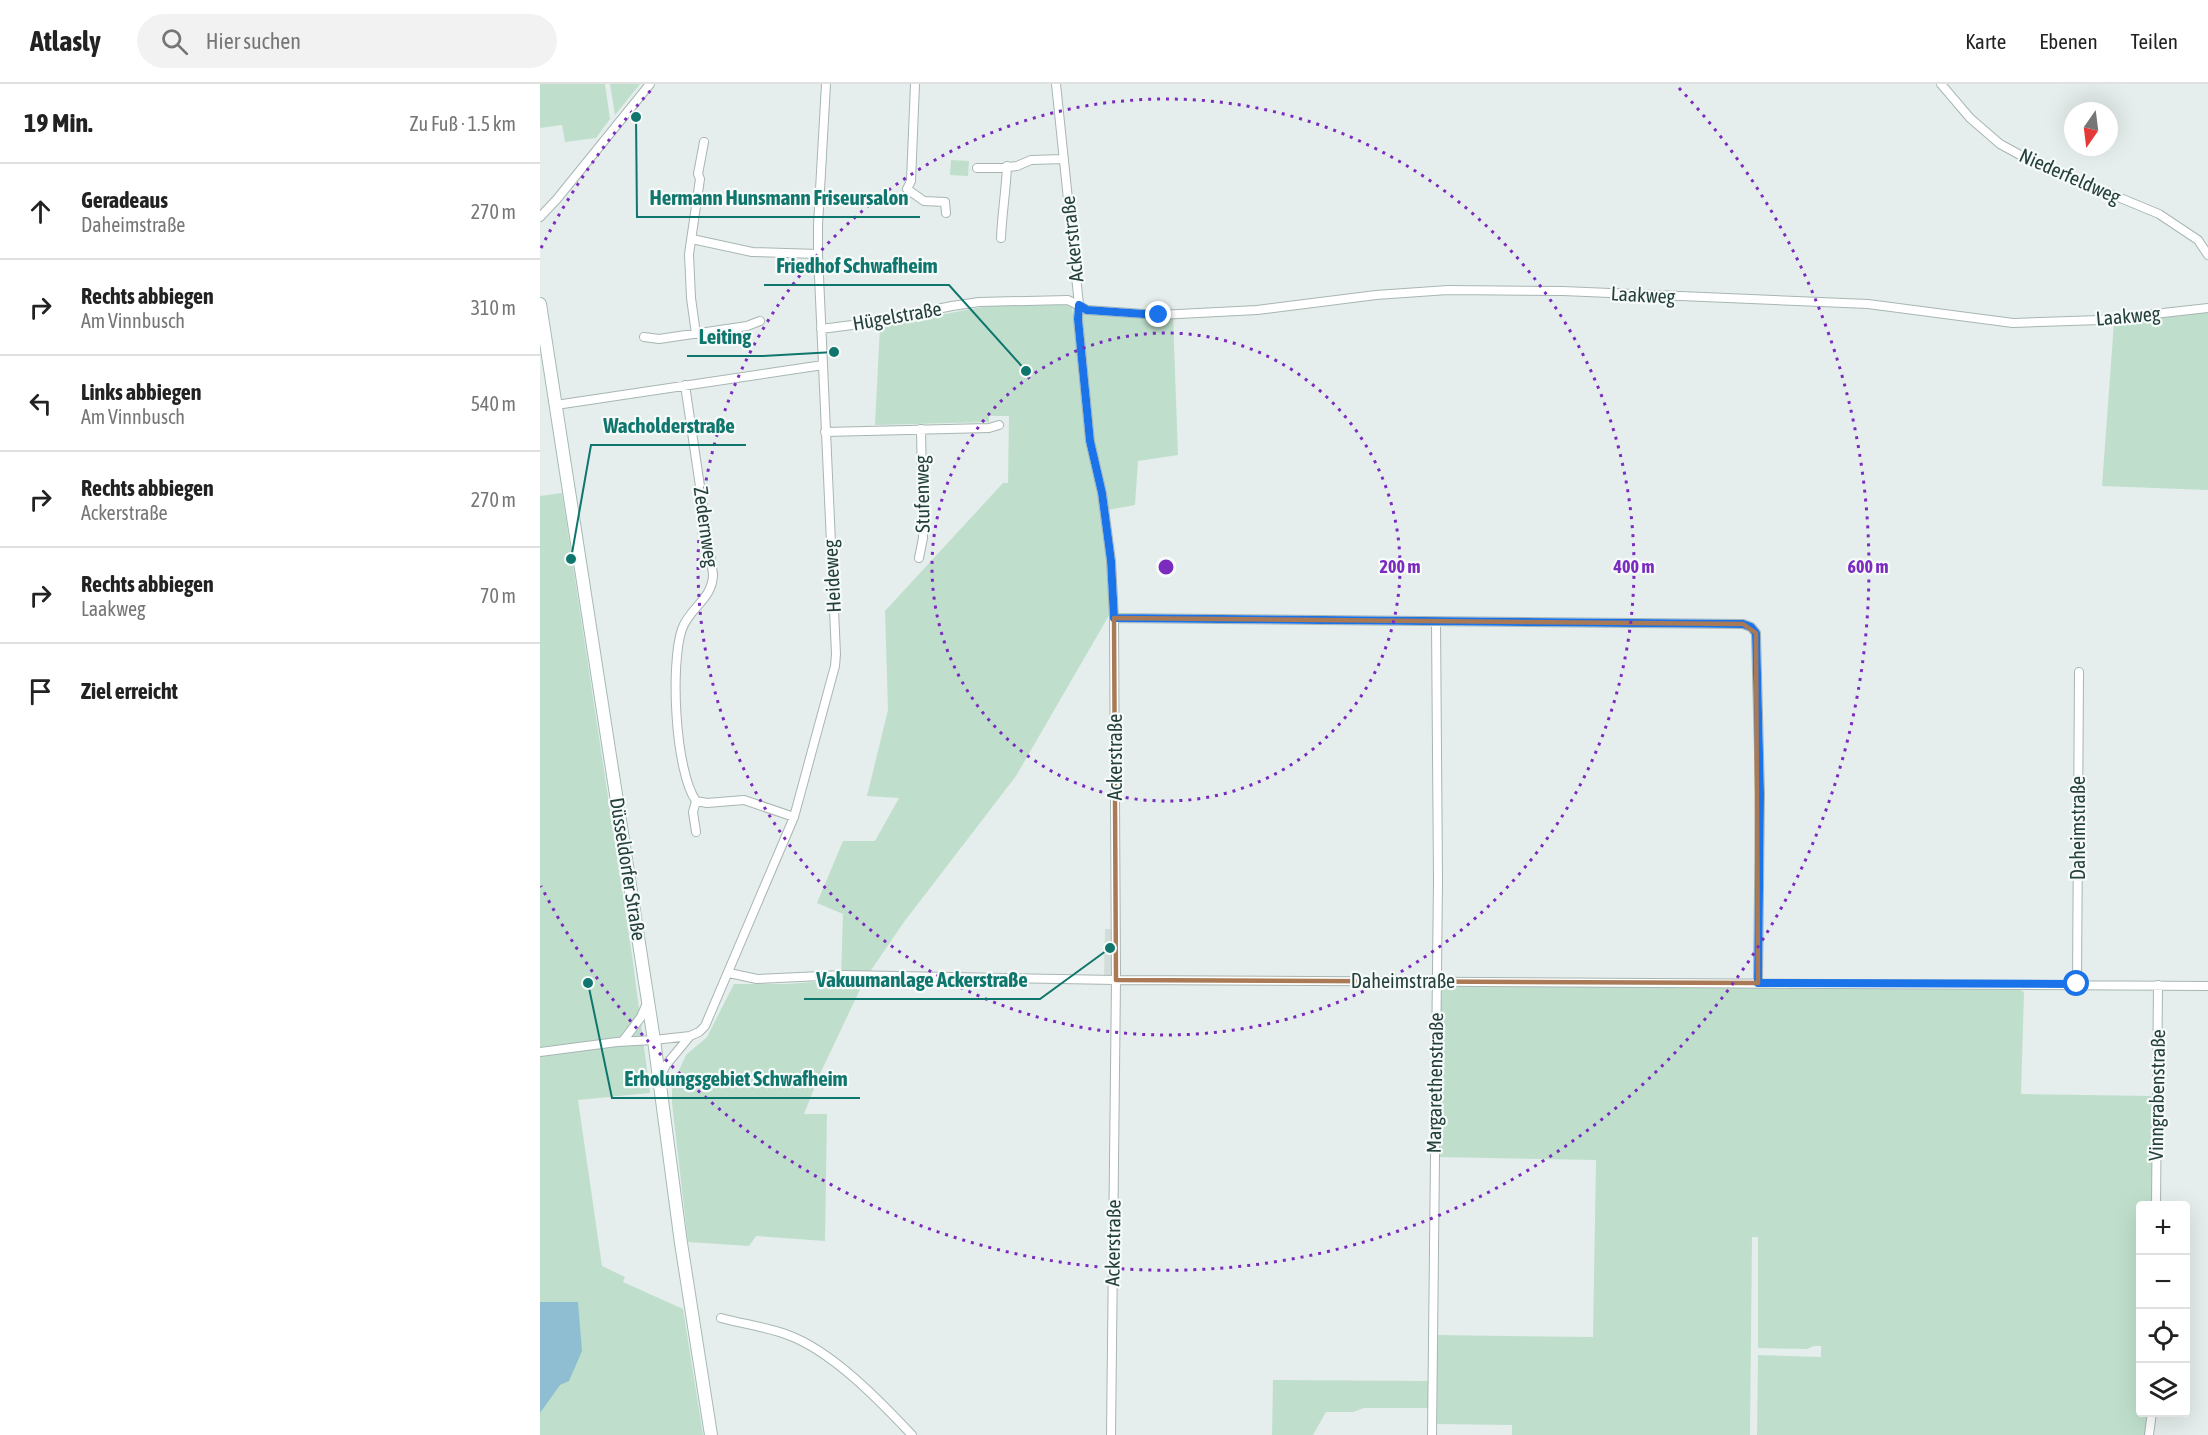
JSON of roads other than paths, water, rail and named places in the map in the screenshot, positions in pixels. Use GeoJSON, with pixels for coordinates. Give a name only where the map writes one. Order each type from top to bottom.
{"type":"FeatureCollection","features":[{"type":"Feature","properties":{"kind":"main road","name":"Düsseldorfer Straße"},"geometry":{"type":"LineString","coordinates":[[540,304],[654,1040],[681,1243],[711,1435]]}},
{"type":"Feature","properties":{"kind":"street"},"geometry":{"type":"LineString","coordinates":[[540,217],[650,84]]}},
{"type":"Feature","properties":{"kind":"street","name":"Heideweg"},"geometry":{"type":"LineString","coordinates":[[659,1080],[666,1065],[690,1036],[705,1026],[729,973],[794,817],[835,666],[818,254],[826,84]]}},
{"type":"Feature","properties":{"kind":"street"},"geometry":{"type":"LineString","coordinates":[[915,84],[911,181],[907,189],[924,201],[945,202],[946,213]]}},
{"type":"Feature","properties":{"kind":"street","name":"Ackerstraße"},"geometry":{"type":"LineString","coordinates":[[1056,84],[1079,305],[1078,319],[1090,441],[1106,518],[1114,618],[1116,980],[1111,1435]]}},
{"type":"Feature","properties":{"kind":"street","name":"Niederfeldweg"},"geometry":{"type":"LineString","coordinates":[[1941,84],[1970,118],[2000,144],[2031,162],[2159,214],[2198,240],[2208,255]]}},
{"type":"Feature","properties":{"kind":"street"},"geometry":{"type":"LineString","coordinates":[[696,334],[689,281],[689,254],[704,142]]}},
{"type":"Feature","properties":{"kind":"street"},"geometry":{"type":"LineString","coordinates":[[977,168],[1017,166],[1031,160],[1064,159]]}},
{"type":"Feature","properties":{"kind":"street"},"geometry":{"type":"LineString","coordinates":[[1001,238],[1002,203],[1006,199],[1007,166]]}},
{"type":"Feature","properties":{"kind":"street"},"geometry":{"type":"LineString","coordinates":[[692,239],[752,252],[818,254]]}},
{"type":"Feature","properties":{"kind":"street","name":"Laakweg"},"geometry":{"type":"LineString","coordinates":[[1079,305],[1087,310],[1159,315],[1257,310],[1376,295],[1448,290],[1563,291],[1868,304],[2013,323],[2100,320],[2208,308]]}},
{"type":"Feature","properties":{"kind":"street","name":"Hügelstraße"},"geometry":{"type":"LineString","coordinates":[[821,329],[868,323],[980,302],[1068,300],[1079,305]]}},
{"type":"Feature","properties":{"kind":"street"},"geometry":{"type":"LineString","coordinates":[[645,338],[659,339],[696,334],[747,326],[760,321]]}},
{"type":"Feature","properties":{"kind":"street"},"geometry":{"type":"LineString","coordinates":[[556,405],[823,365]]}},
{"type":"Feature","properties":{"kind":"street","name":"Zedernweg"},"geometry":{"type":"LineString","coordinates":[[685,385],[713,574],[709,592],[682,628],[675,688],[684,770],[689,792],[696,801],[693,812],[696,832]]}},
{"type":"Feature","properties":{"kind":"street","name":"Stufenweg"},"geometry":{"type":"LineString","coordinates":[[825,432],[989,428],[999,425]]}},
{"type":"Feature","properties":{"kind":"street","name":"Stufenweg"},"geometry":{"type":"LineString","coordinates":[[919,558],[923,538],[921,429]]}},
{"type":"Feature","properties":{"kind":"street"},"geometry":{"type":"LineString","coordinates":[[1114,618],[1743,624],[1751,627],[1756,633],[1760,794],[1758,983]]}},
{"type":"Feature","properties":{"kind":"street","name":"Margarethenstraße"},"geometry":{"type":"LineString","coordinates":[[1432,1435],[1438,879],[1436,622]]}},
{"type":"Feature","properties":{"kind":"street","name":"Daheimstraße"},"geometry":{"type":"LineString","coordinates":[[2077,984],[2079,672]]}},
{"type":"Feature","properties":{"kind":"street"},"geometry":{"type":"LineString","coordinates":[[696,801],[707,803],[744,800],[794,817]]}},
{"type":"Feature","properties":{"kind":"street","name":"Daheimstraße"},"geometry":{"type":"LineString","coordinates":[[729,973],[757,979],[843,975],[1116,980],[2208,986]]}},
{"type":"Feature","properties":{"kind":"street","name":"Vinngrabenstraße"},"geometry":{"type":"LineString","coordinates":[[2156,1201],[2158,985]]}},
{"type":"Feature","properties":{"kind":"street"},"geometry":{"type":"LineString","coordinates":[[622,1041],[641,1017],[647,1003]]}},
{"type":"Feature","properties":{"kind":"street"},"geometry":{"type":"LineString","coordinates":[[540,1052],[622,1041],[690,1036]]}},
{"type":"Feature","properties":{"kind":"street"},"geometry":{"type":"LineString","coordinates":[[721,1318],[787,1335],[811,1346],[869,1391],[912,1435]]}},
{"type":"Feature","properties":{"kind":"street"},"geometry":{"type":"LineString","coordinates":[[2149,1435],[2151,1417]]}},
{"type":"Feature","properties":{"kind":"water"},"geometry":{"type":"Polygon","coordinates":[[[540,1302],[578,1302],[582,1351],[569,1381],[560,1385],[540,1413],[540,1302]]]}},
{"type":"Feature","properties":{"kind":"place","name":"Hermann Hunsmann Friseursalon"},"geometry":{"type":"Point","coordinates":[636,117]}},
{"type":"Feature","properties":{"kind":"place","name":"Leiting"},"geometry":{"type":"Point","coordinates":[834,352]}},
{"type":"Feature","properties":{"kind":"place","name":"Friedhof Schwafheim"},"geometry":{"type":"Point","coordinates":[1026,371]}},
{"type":"Feature","properties":{"kind":"place","name":"Wacholderstraße"},"geometry":{"type":"Point","coordinates":[571,559]}},
{"type":"Feature","properties":{"kind":"place","name":"Vakuumanlage Ackerstraße"},"geometry":{"type":"Point","coordinates":[1110,948]}},
{"type":"Feature","properties":{"kind":"place","name":"Erholungsgebiet Schwafheim"},"geometry":{"type":"Point","coordinates":[588,983]}}]}
